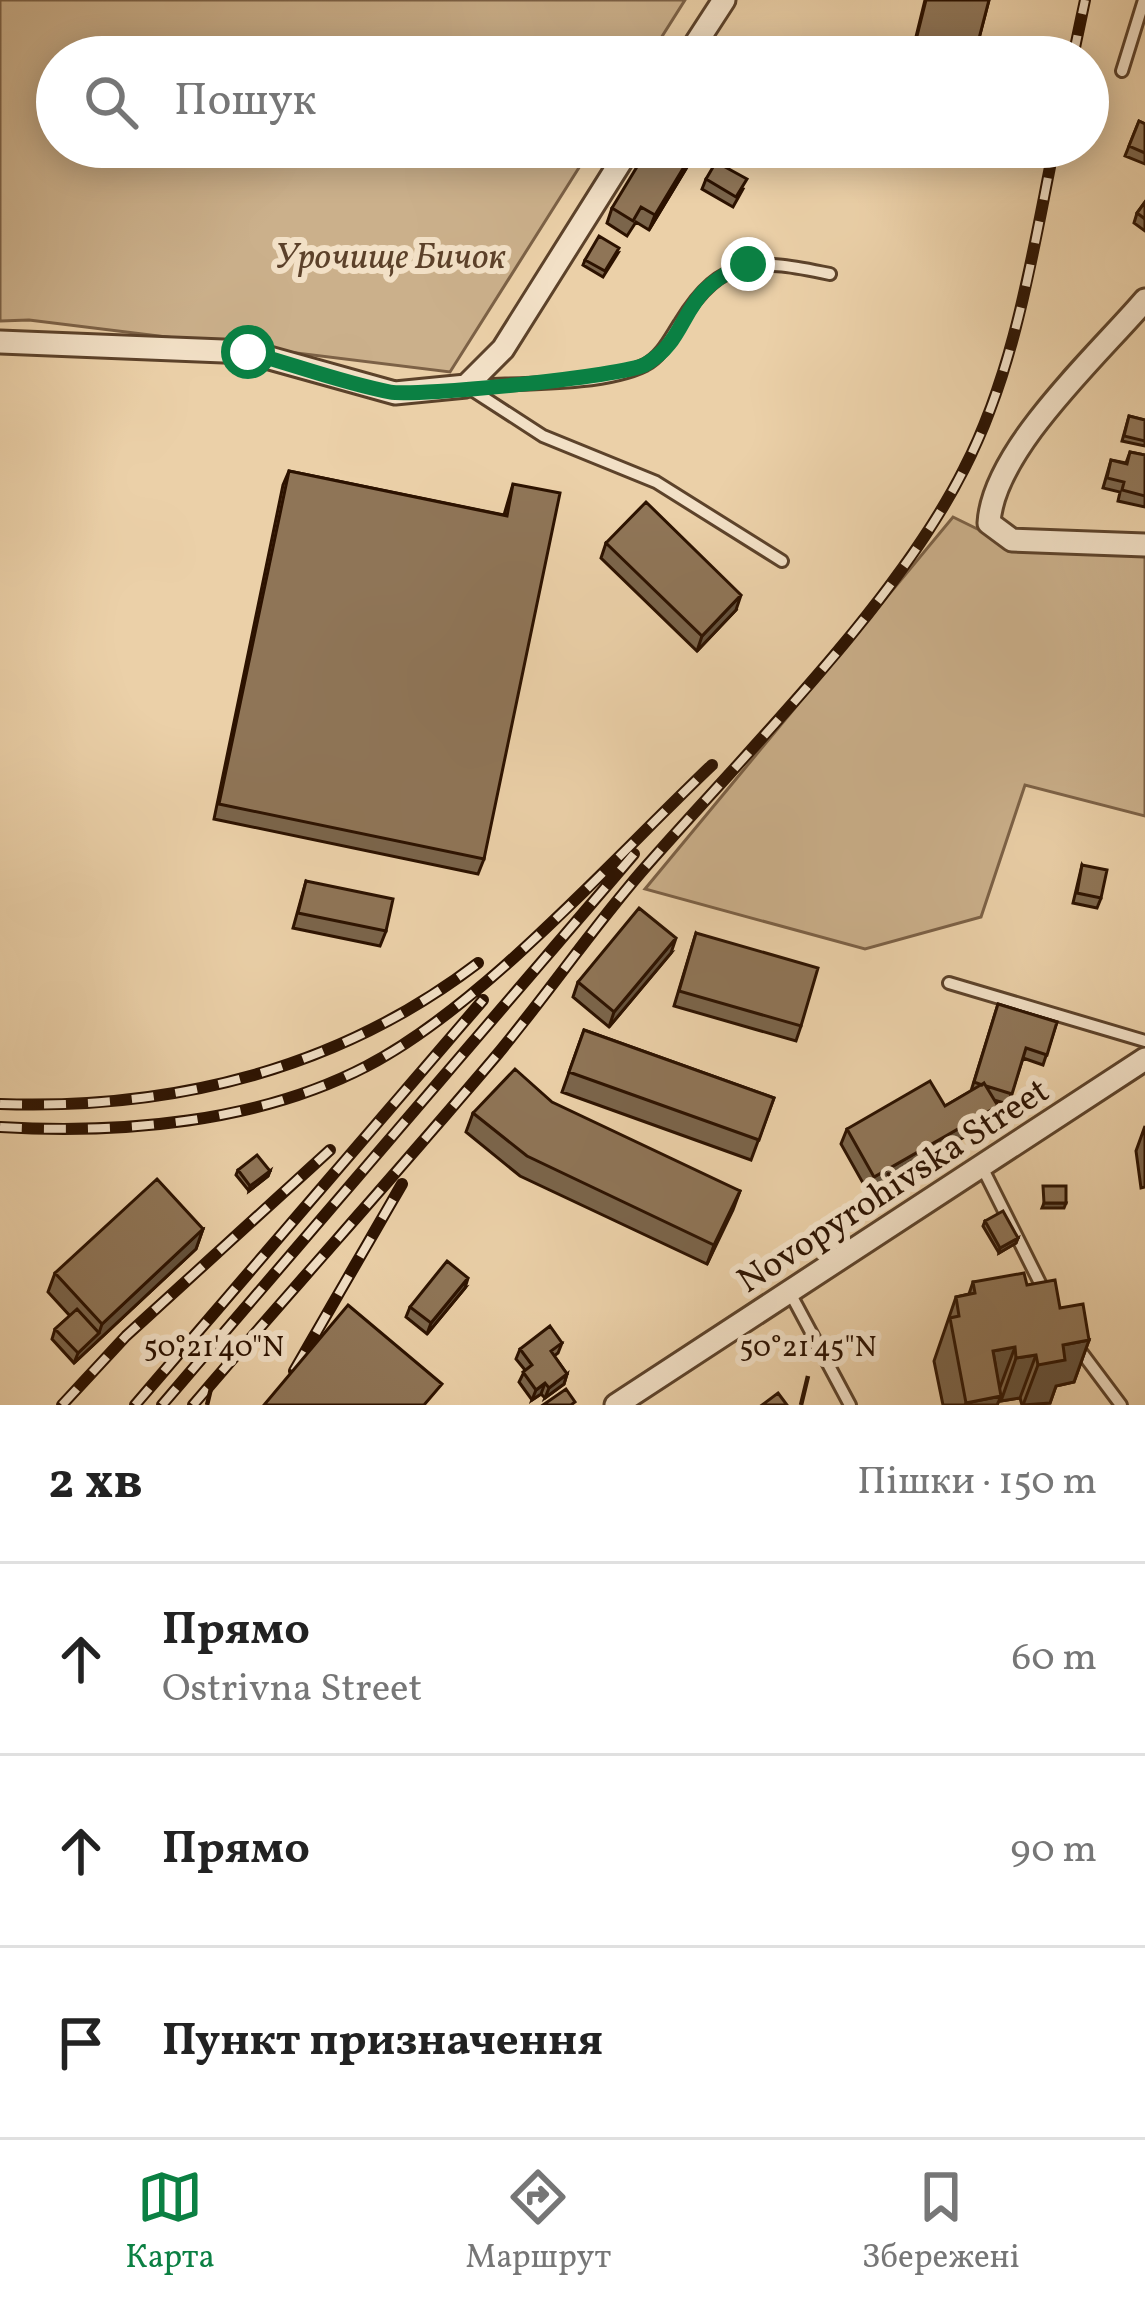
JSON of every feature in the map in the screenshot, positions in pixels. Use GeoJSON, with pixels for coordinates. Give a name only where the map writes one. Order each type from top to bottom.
{"type":"FeatureCollection","features":[{"type":"Feature","properties":{"kind":"street"},"geometry":{"type":"LineString","coordinates":[[701,36],[724,0]]}},
{"type":"Feature","properties":{"kind":"street"},"geometry":{"type":"LineString","coordinates":[[0,342],[248,352],[395,393],[466,386],[503,349],[617,168]]}},
{"type":"Feature","properties":{"kind":"street"},"geometry":{"type":"LineString","coordinates":[[1145,300],[1029,436],[990,502],[989,523],[1012,540],[1145,545]]}},
{"type":"Feature","properties":{"kind":"street","name":"Novopyrohivska Street"},"geometry":{"type":"LineString","coordinates":[[616,1405],[1145,1059]]}},
{"type":"Feature","properties":{"kind":"lane"},"geometry":{"type":"LineString","coordinates":[[1122,71],[1144,0]]}},
{"type":"Feature","properties":{"kind":"lane"},"geometry":{"type":"LineString","coordinates":[[466,386],[578,379],[644,366],[662,351],[716,275],[748,264],[778,263],[830,274]]}},
{"type":"Feature","properties":{"kind":"lane"},"geometry":{"type":"LineString","coordinates":[[466,386],[543,436],[656,482],[782,561]]}},
{"type":"Feature","properties":{"kind":"lane"},"geometry":{"type":"LineString","coordinates":[[949,983],[1145,1041]]}},
{"type":"Feature","properties":{"kind":"lane"},"geometry":{"type":"LineString","coordinates":[[981,1164],[1052,1307]]}},
{"type":"Feature","properties":{"kind":"lane"},"geometry":{"type":"LineString","coordinates":[[789,1291],[850,1405]]}},
{"type":"Feature","properties":{"kind":"lane"},"geometry":{"type":"LineString","coordinates":[[1070,1338],[1121,1405]]}},
{"type":"Feature","properties":{"kind":"green space","name":"Урочище Бичок"},"geometry":{"type":"Polygon","coordinates":[[[0,0],[685,0],[662,36],[36,36],[36,168],[579,168],[450,372],[29,320],[0,321],[0,0]]]}},
{"type":"Feature","properties":{"kind":"green space"},"geometry":{"type":"Polygon","coordinates":[[[953,517],[1004,542],[1145,550],[1145,816],[1025,785],[981,917],[865,949],[645,889],[953,517]]]}},
{"type":"Feature","properties":{"kind":"building"},"geometry":{"type":"Polygon","coordinates":[[[926,0],[989,0],[980,36],[917,36],[926,0]]]}},
{"type":"Feature","properties":{"kind":"building"},"geometry":{"type":"Polygon","coordinates":[[[1139,121],[1145,124],[1145,153],[1129,146],[1139,121]]]}},
{"type":"Feature","properties":{"kind":"building"},"geometry":{"type":"Polygon","coordinates":[[[636,168],[683,168],[655,215],[641,207],[633,221],[612,208],[636,168]]]}},
{"type":"Feature","properties":{"kind":"building"},"geometry":{"type":"Polygon","coordinates":[[[712,168],[727,168],[747,179],[736,197],[706,179],[712,168]]]}},
{"type":"Feature","properties":{"kind":"building"},"geometry":{"type":"Polygon","coordinates":[[[599,236],[619,248],[605,271],[585,260],[599,236]]]}},
{"type":"Feature","properties":{"kind":"building"},"geometry":{"type":"Polygon","coordinates":[[[1129,416],[1145,420],[1145,441],[1124,436],[1129,416]]]}},
{"type":"Feature","properties":{"kind":"building"},"geometry":{"type":"Polygon","coordinates":[[[1130,452],[1145,455],[1145,496],[1122,490],[1124,482],[1107,478],[1111,460],[1127,464],[1130,452]]]}},
{"type":"Feature","properties":{"kind":"building"},"geometry":{"type":"Polygon","coordinates":[[[289,471],[507,516],[513,484],[560,493],[484,859],[219,804],[289,471]]]}},
{"type":"Feature","properties":{"kind":"building"},"geometry":{"type":"Polygon","coordinates":[[[646,502],[741,595],[702,636],[606,543],[646,502]]]}},
{"type":"Feature","properties":{"kind":"building"},"geometry":{"type":"Polygon","coordinates":[[[1082,865],[1107,870],[1101,898],[1077,893],[1082,865]]]}},
{"type":"Feature","properties":{"kind":"building"},"geometry":{"type":"Polygon","coordinates":[[[306,881],[393,899],[386,931],[298,913],[306,881]]]}},
{"type":"Feature","properties":{"kind":"building"},"geometry":{"type":"Polygon","coordinates":[[[639,908],[676,938],[614,1012],[578,982],[639,908]]]}},
{"type":"Feature","properties":{"kind":"building"},"geometry":{"type":"Polygon","coordinates":[[[696,933],[818,968],[801,1026],[679,991],[696,933]]]}},
{"type":"Feature","properties":{"kind":"building"},"geometry":{"type":"Polygon","coordinates":[[[998,1004],[1057,1022],[1047,1055],[1026,1048],[1012,1094],[974,1082],[998,1004]]]}},
{"type":"Feature","properties":{"kind":"building"},"geometry":{"type":"Polygon","coordinates":[[[584,1030],[774,1098],[759,1140],[569,1072],[584,1030]]]}},
{"type":"Feature","properties":{"kind":"building"},"geometry":{"type":"Polygon","coordinates":[[[515,1069],[552,1102],[740,1191],[714,1245],[527,1156],[473,1113],[515,1069]]]}},
{"type":"Feature","properties":{"kind":"building"},"geometry":{"type":"Polygon","coordinates":[[[930,1081],[945,1106],[984,1083],[998,1106],[874,1177],[847,1129],[930,1081]]]}},
{"type":"Feature","properties":{"kind":"building"},"geometry":{"type":"Polygon","coordinates":[[[257,1155],[270,1171],[250,1186],[238,1170],[257,1155]]]}},
{"type":"Feature","properties":{"kind":"building"},"geometry":{"type":"Polygon","coordinates":[[[157,1179],[203,1229],[102,1324],[55,1273],[157,1179]]]}},
{"type":"Feature","properties":{"kind":"building"},"geometry":{"type":"Polygon","coordinates":[[[1043,1186],[1066,1186],[1066,1203],[1044,1203],[1043,1186]]]}},
{"type":"Feature","properties":{"kind":"building"},"geometry":{"type":"Polygon","coordinates":[[[1003,1211],[1018,1238],[1000,1248],[985,1221],[1003,1211]]]}},
{"type":"Feature","properties":{"kind":"building"},"geometry":{"type":"Polygon","coordinates":[[[447,1261],[468,1278],[431,1323],[410,1307],[447,1261]]]}},
{"type":"Feature","properties":{"kind":"building"},"geometry":{"type":"Polygon","coordinates":[[[1024,1273],[1027,1285],[1055,1280],[1060,1308],[1083,1304],[1089,1340],[1063,1345],[1065,1360],[1038,1365],[1036,1355],[1016,1358],[1015,1347],[993,1351],[1001,1396],[966,1403],[950,1318],[959,1316],[956,1297],[975,1293],[973,1282],[1024,1273]]]}},
{"type":"Feature","properties":{"kind":"building"},"geometry":{"type":"Polygon","coordinates":[[[348,1305],[442,1384],[424,1405],[264,1405],[348,1305]]]}},
{"type":"Feature","properties":{"kind":"building"},"geometry":{"type":"Polygon","coordinates":[[[77,1309],[99,1333],[78,1353],[55,1329],[77,1309]]]}},
{"type":"Feature","properties":{"kind":"building"},"geometry":{"type":"Polygon","coordinates":[[[550,1326],[562,1343],[551,1351],[567,1374],[549,1388],[545,1383],[536,1390],[523,1372],[532,1365],[520,1349],[550,1326]]]}},
{"type":"Feature","properties":{"kind":"building"},"geometry":{"type":"Polygon","coordinates":[[[566,1389],[575,1402],[571,1405],[543,1405],[566,1389]]]}},
{"type":"Feature","properties":{"kind":"building"},"geometry":{"type":"Polygon","coordinates":[[[778,1393],[787,1405],[762,1405],[778,1393]]]}},
{"type":"Feature","properties":{"kind":"railway"},"geometry":{"type":"LineString","coordinates":[[1077,36],[1085,0]]}},
{"type":"Feature","properties":{"kind":"railway"},"geometry":{"type":"LineString","coordinates":[[193,1405],[496,1056],[623,893],[816,677],[899,573],[935,521],[982,431],[1020,311],[1050,168]]}},
{"type":"Feature","properties":{"kind":"railway"},"geometry":{"type":"LineString","coordinates":[[0,1127],[93,1128],[188,1121],[281,1101],[367,1066],[411,1039],[502,968],[712,765]]}},
{"type":"Feature","properties":{"kind":"railway"},"geometry":{"type":"LineString","coordinates":[[162,1405],[634,854]]}},
{"type":"Feature","properties":{"kind":"railway"},"geometry":{"type":"LineString","coordinates":[[0,1104],[129,1099],[252,1076],[369,1031],[478,963]]}},
{"type":"Feature","properties":{"kind":"railway"},"geometry":{"type":"LineString","coordinates":[[135,1405],[483,1000]]}},
{"type":"Feature","properties":{"kind":"railway"},"geometry":{"type":"LineString","coordinates":[[62,1405],[126,1336],[330,1150]]}},
{"type":"Feature","properties":{"kind":"railway"},"geometry":{"type":"LineString","coordinates":[[294,1371],[402,1184]]}},
{"type":"Feature","properties":{"kind":"route"},"geometry":{"type":"LineString","coordinates":[[248,352],[395,393],[578,379],[644,366],[662,351],[692,302],[716,275],[748,264]]}}]}
